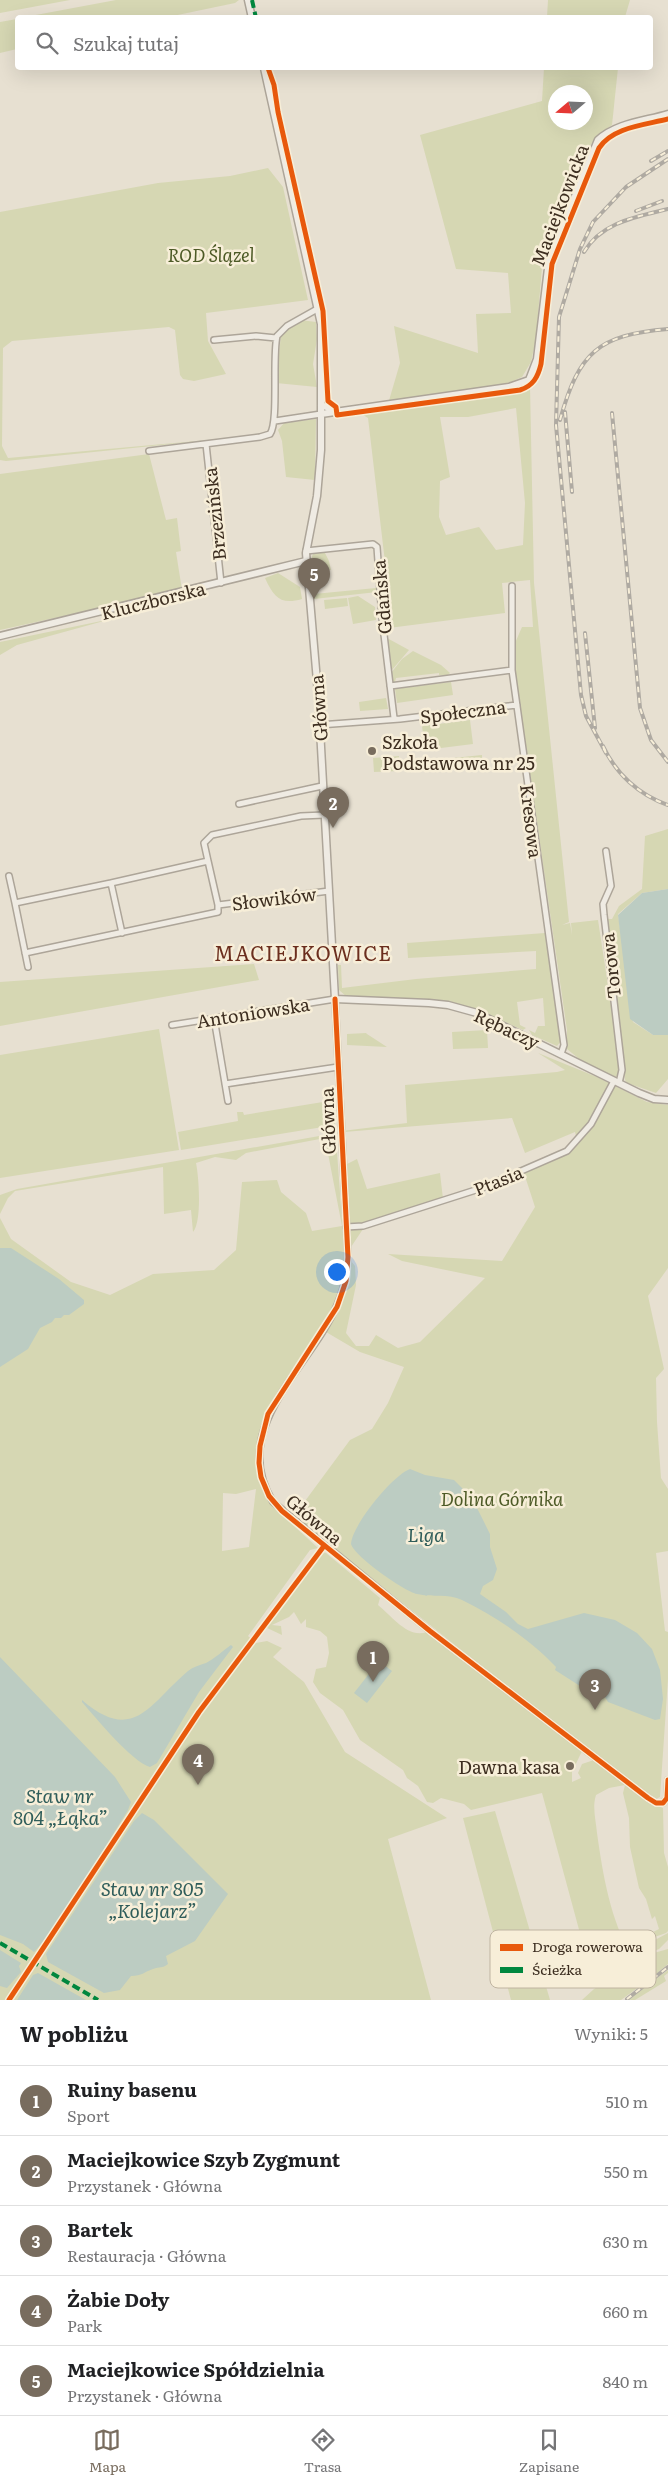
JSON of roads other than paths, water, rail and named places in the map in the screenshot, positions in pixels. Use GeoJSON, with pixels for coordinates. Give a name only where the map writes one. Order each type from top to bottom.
{"type":"FeatureCollection","features":[{"type":"Feature","properties":{"kind":"street"},"geometry":{"type":"LineString","coordinates":[[248,0],[251,15]]}},
{"type":"Feature","properties":{"kind":"street","name":"Główna"},"geometry":{"type":"LineString","coordinates":[[264,70],[319,308],[322,336],[317,496],[306,551],[306,561],[320,725],[346,1228],[346,1281],[337,1307],[268,1414],[260,1446],[259,1463],[261,1477],[269,1496],[286,1514],[477,1668],[648,1798],[656,1803],[663,1803],[667,1798],[668,1780]]}},
{"type":"Feature","properties":{"kind":"street","name":"Maciejkowicka"},"geometry":{"type":"LineString","coordinates":[[320,414],[510,387],[529,380],[537,359],[549,260],[596,146],[610,131],[668,114]]}},
{"type":"Feature","properties":{"kind":"street"},"geometry":{"type":"LineString","coordinates":[[319,308],[283,328],[276,338],[275,421],[320,414]]}},
{"type":"Feature","properties":{"kind":"street"},"geometry":{"type":"LineString","coordinates":[[214,340],[256,336],[276,338]]}},
{"type":"Feature","properties":{"kind":"street","name":"Maciejkowicka"},"geometry":{"type":"LineString","coordinates":[[321,405],[337,411]]}},
{"type":"Feature","properties":{"kind":"street","name":"Brzezińska"},"geometry":{"type":"LineString","coordinates":[[149,451],[265,436],[273,431],[275,421]]}},
{"type":"Feature","properties":{"kind":"street","name":"Brzezińska"},"geometry":{"type":"LineString","coordinates":[[206,444],[221,583]]}},
{"type":"Feature","properties":{"kind":"street","name":"Gdańska"},"geometry":{"type":"LineString","coordinates":[[306,551],[373,544],[377,547],[382,618],[394,718]]}},
{"type":"Feature","properties":{"kind":"street","name":"Kluczborska"},"geometry":{"type":"LineString","coordinates":[[0,636],[306,561]]}},
{"type":"Feature","properties":{"kind":"street","name":"Kresowa"},"geometry":{"type":"LineString","coordinates":[[512,586],[512,670],[564,1045],[561,1054]]}},
{"type":"Feature","properties":{"kind":"street"},"geometry":{"type":"LineString","coordinates":[[390,686],[512,670]]}},
{"type":"Feature","properties":{"kind":"street","name":"Społeczna"},"geometry":{"type":"LineString","coordinates":[[320,725],[400,719],[517,705]]}},
{"type":"Feature","properties":{"kind":"street"},"geometry":{"type":"LineString","coordinates":[[239,804],[322,786]]}},
{"type":"Feature","properties":{"kind":"street","name":"Słowików"},"geometry":{"type":"LineString","coordinates":[[25,954],[218,912],[204,843],[208,836],[300,816],[324,815]]}},
{"type":"Feature","properties":{"kind":"street","name":"Torowa"},"geometry":{"type":"LineString","coordinates":[[606,851],[611,886],[603,904],[603,909],[622,1070],[616,1082]]}},
{"type":"Feature","properties":{"kind":"street"},"geometry":{"type":"LineString","coordinates":[[15,903],[208,861]]}},
{"type":"Feature","properties":{"kind":"street"},"geometry":{"type":"LineString","coordinates":[[9,876],[28,967]]}},
{"type":"Feature","properties":{"kind":"street"},"geometry":{"type":"LineString","coordinates":[[111,883],[122,933]]}},
{"type":"Feature","properties":{"kind":"street","name":"Słowików"},"geometry":{"type":"LineString","coordinates":[[218,905],[329,891]]}},
{"type":"Feature","properties":{"kind":"street","name":"Rębaczy"},"geometry":{"type":"LineString","coordinates":[[335,999],[448,1005],[478,1013],[616,1082],[654,1099],[668,1100]]}},
{"type":"Feature","properties":{"kind":"street","name":"Antoniowska"},"geometry":{"type":"LineString","coordinates":[[172,1025],[335,999]]}},
{"type":"Feature","properties":{"kind":"street"},"geometry":{"type":"LineString","coordinates":[[214,1018],[228,1102]]}},
{"type":"Feature","properties":{"kind":"street"},"geometry":{"type":"LineString","coordinates":[[225,1084],[338,1067]]}},
{"type":"Feature","properties":{"kind":"street","name":"Ptasia"},"geometry":{"type":"LineString","coordinates":[[346,1228],[363,1226],[482,1188],[543,1164],[566,1151],[591,1124],[616,1082]]}},
{"type":"Feature","properties":{"kind":"water"},"geometry":{"type":"Polygon","coordinates":[[[668,889],[668,1035],[653,1035],[630,1019],[618,915],[642,893],[668,889]]]}},
{"type":"Feature","properties":{"kind":"water"},"geometry":{"type":"Polygon","coordinates":[[[0,1248],[11,1248],[59,1279],[84,1300],[84,1304],[69,1315],[55,1318],[52,1322],[40,1328],[28,1349],[0,1367],[0,1248]]]}},
{"type":"Feature","properties":{"kind":"water","name":"Liga"},"geometry":{"type":"Polygon","coordinates":[[[410,1469],[425,1475],[454,1480],[472,1498],[490,1534],[490,1547],[497,1569],[493,1580],[483,1586],[480,1594],[506,1612],[518,1624],[528,1629],[584,1613],[615,1620],[637,1633],[652,1649],[660,1670],[663,1699],[660,1719],[655,1720],[608,1702],[602,1692],[594,1695],[555,1670],[556,1667],[535,1647],[500,1621],[457,1598],[411,1592],[370,1565],[354,1550],[351,1544],[358,1525],[384,1490],[410,1469]]]}},
{"type":"Feature","properties":{"kind":"water"},"geometry":{"type":"Polygon","coordinates":[[[231,1645],[233,1647],[199,1692],[157,1763],[150,1767],[133,1757],[82,1702],[82,1700],[100,1713],[115,1719],[128,1719],[140,1714],[151,1706],[188,1671],[206,1663],[231,1645]]]}},
{"type":"Feature","properties":{"kind":"water","name":"Staw nr 804 „Łąka”"},"geometry":{"type":"Polygon","coordinates":[[[0,1657],[115,1777],[131,1802],[128,1810],[55,1928],[34,1952],[23,1944],[0,1935],[0,1657]]]}},
{"type":"Feature","properties":{"kind":"water"},"geometry":{"type":"Polygon","coordinates":[[[379,1661],[392,1671],[367,1703],[354,1693],[379,1661]]]}},
{"type":"Feature","properties":{"kind":"water","name":"Staw nr 805 „Kolejarz”"},"geometry":{"type":"Polygon","coordinates":[[[142,1813],[154,1820],[228,1894],[195,1941],[166,1956],[168,1964],[140,1975],[131,1976],[120,1990],[104,1993],[48,1962],[46,1954],[134,1821],[142,1813]]]}},
{"type":"Feature","properties":{"kind":"water"},"geometry":{"type":"Polygon","coordinates":[[[0,1950],[21,1963],[19,1966],[21,1972],[7,1988],[0,1986],[0,1950]]]}},
{"type":"Feature","properties":{"kind":"water"},"geometry":{"type":"Polygon","coordinates":[[[38,1973],[86,2000],[17,2000],[33,1975],[38,1973]]]}},
{"type":"Feature","properties":{"kind":"railway"},"geometry":{"type":"LineString","coordinates":[[651,161],[668,151]]}},
{"type":"Feature","properties":{"kind":"railway"},"geometry":{"type":"LineString","coordinates":[[606,753],[586,716],[581,695],[556,425],[559,317],[580,249],[593,222],[626,187],[668,159]]}},
{"type":"Feature","properties":{"kind":"railway"},"geometry":{"type":"LineString","coordinates":[[636,211],[662,201]]}},
{"type":"Feature","properties":{"kind":"railway"},"geometry":{"type":"LineString","coordinates":[[584,252],[591,242],[610,227],[632,218],[668,209]]}},
{"type":"Feature","properties":{"kind":"railway"},"geometry":{"type":"LineString","coordinates":[[560,420],[575,378],[584,363],[595,351],[608,342],[624,336],[668,329]]}},
{"type":"Feature","properties":{"kind":"railway"},"geometry":{"type":"LineString","coordinates":[[565,412],[572,492]]}},
{"type":"Feature","properties":{"kind":"railway"},"geometry":{"type":"LineString","coordinates":[[612,413],[640,708],[651,740],[668,762]]}},
{"type":"Feature","properties":{"kind":"railway"},"geometry":{"type":"LineString","coordinates":[[585,633],[595,728]]}},
{"type":"Feature","properties":{"kind":"railway"},"geometry":{"type":"LineString","coordinates":[[603,746],[615,766],[630,782],[647,796],[668,805]]}},
{"type":"Feature","properties":{"kind":"railway"},"geometry":{"type":"LineString","coordinates":[[656,1976],[668,1967]]}},
{"type":"Feature","properties":{"kind":"railway"},"geometry":{"type":"LineString","coordinates":[[627,1999],[641,1988]]}},
{"type":"Feature","properties":{"kind":"place","name":"Maciejkowice Spółdzielnia"},"geometry":{"type":"Point","coordinates":[314,599]}},
{"type":"Feature","properties":{"kind":"place","name":"Szkoła Podstawowa nr 25"},"geometry":{"type":"Point","coordinates":[372,751]}},
{"type":"Feature","properties":{"kind":"place","name":"Maciejkowice Szyb Zygmunt"},"geometry":{"type":"Point","coordinates":[333,828]}},
{"type":"Feature","properties":{"kind":"place","name":"Ruiny basenu"},"geometry":{"type":"Point","coordinates":[373,1682]}},
{"type":"Feature","properties":{"kind":"place","name":"Bartek"},"geometry":{"type":"Point","coordinates":[595,1710]}},
{"type":"Feature","properties":{"kind":"place","name":"Dawna kasa"},"geometry":{"type":"Point","coordinates":[570,1766]}},
{"type":"Feature","properties":{"kind":"place","name":"Żabie Doły"},"geometry":{"type":"Point","coordinates":[198,1785]}},
{"type":"Feature","properties":{"kind":"district","name":"MACIEJKOWICE"},"geometry":{"type":"Point","coordinates":[303,952]}},
{"type":"Feature","properties":{"kind":"park label","name":"ROD Ślązel"},"geometry":{"type":"Point","coordinates":[211,254]}},
{"type":"Feature","properties":{"kind":"park label","name":"Dolina Górnika"},"geometry":{"type":"Point","coordinates":[502,1498]}}]}
